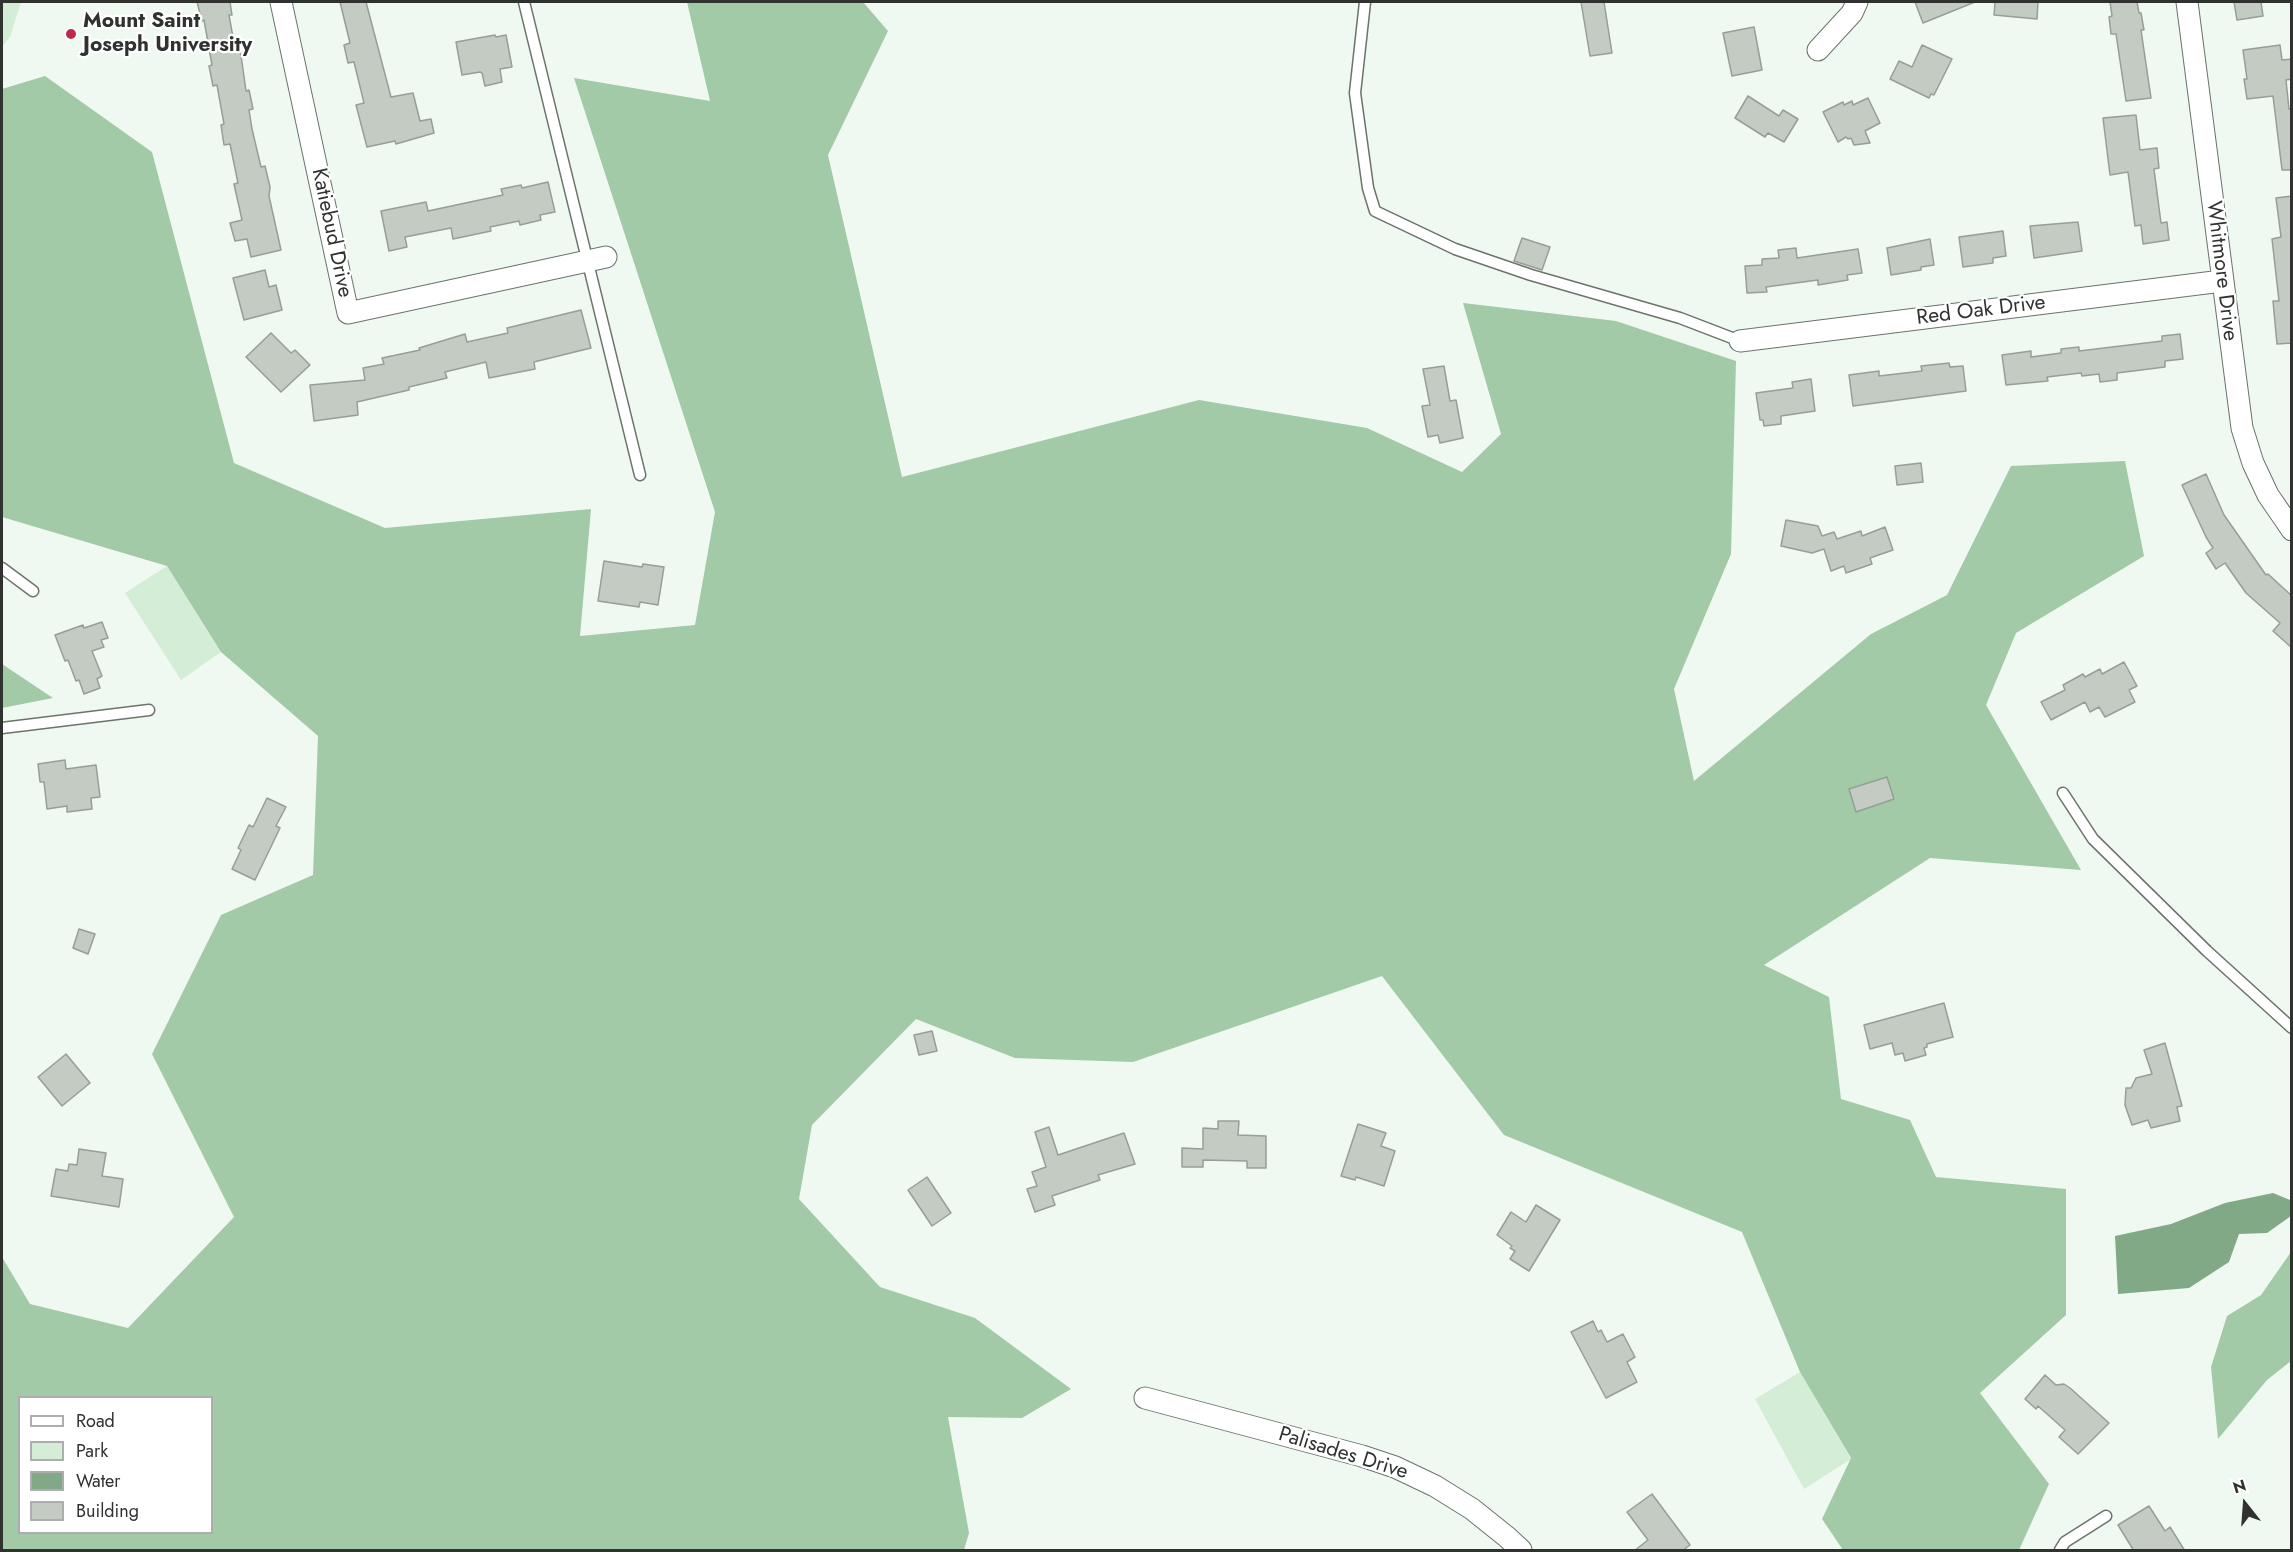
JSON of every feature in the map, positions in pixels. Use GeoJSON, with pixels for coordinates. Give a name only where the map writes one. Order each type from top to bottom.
{"type":"FeatureCollection","features":[{"type":"Feature","properties":{"kind":"street","name":"Katiebud Drive"},"geometry":{"type":"LineString","coordinates":[[281,2],[348,313],[597,259]]}},
{"type":"Feature","properties":{"kind":"street"},"geometry":{"type":"LineString","coordinates":[[1818,50],[1852,13],[1857,2]]}},
{"type":"Feature","properties":{"kind":"street","name":"Whitmore Drive"},"geometry":{"type":"LineString","coordinates":[[2187,2],[2242,428],[2253,463],[2268,495],[2292,530]]}},
{"type":"Feature","properties":{"kind":"street","name":"Red Oak Drive"},"geometry":{"type":"LineString","coordinates":[[1740,341],[2222,281]]}},
{"type":"Feature","properties":{"kind":"street","name":"Palisades Drive"},"geometry":{"type":"LineString","coordinates":[[1145,1398],[1352,1453],[1395,1467],[1435,1486],[1472,1509],[1521,1551]]}},
{"type":"Feature","properties":{"kind":"lane"},"geometry":{"type":"LineString","coordinates":[[524,2],[597,259],[640,475]]}},
{"type":"Feature","properties":{"kind":"lane"},"geometry":{"type":"LineString","coordinates":[[1365,2],[1355,93],[1368,188],[1375,211],[1455,249],[1532,275],[1680,318],[1740,341]]}},
{"type":"Feature","properties":{"kind":"lane"},"geometry":{"type":"LineString","coordinates":[[2,568],[33,591]]}},
{"type":"Feature","properties":{"kind":"lane"},"geometry":{"type":"LineString","coordinates":[[2,728],[149,710]]}},
{"type":"Feature","properties":{"kind":"lane"},"geometry":{"type":"LineString","coordinates":[[2063,793],[2093,839],[2207,951],[2292,1028]]}},
{"type":"Feature","properties":{"kind":"lane"},"geometry":{"type":"LineString","coordinates":[[2060,1551],[2065,1542],[2106,1516]]}},
{"type":"Feature","properties":{"kind":"green space"},"geometry":{"type":"Polygon","coordinates":[[[2,2],[21,2],[10,37],[2,47],[2,2]]]}},
{"type":"Feature","properties":{"kind":"green space"},"geometry":{"type":"Polygon","coordinates":[[[167,566],[221,652],[181,680],[125,593],[167,566]]]}},
{"type":"Feature","properties":{"kind":"green space"},"geometry":{"type":"Polygon","coordinates":[[[1800,1372],[1851,1459],[1804,1489],[1755,1399],[1800,1372]]]}},
{"type":"Feature","properties":{"kind":"shaded area"},"geometry":{"type":"Polygon","coordinates":[[[687,2],[863,2],[888,31],[828,155],[902,477],[1199,400],[1367,428],[1462,472],[1501,434],[1463,303],[1616,321],[1736,361],[1731,554],[1674,689],[1694,781],[1871,634],[1947,595],[2011,466],[2125,461],[2144,556],[2016,633],[1986,705],[2081,870],[1930,858],[1764,965],[1829,997],[1841,1099],[1910,1120],[1936,1177],[2066,1189],[2066,1315],[1980,1393],[2049,1484],[2019,1550],[1843,1550],[1822,1519],[1851,1458],[1800,1372],[1742,1232],[1504,1135],[1382,976],[1133,1062],[1015,1058],[916,1019],[812,1125],[799,1199],[880,1287],[975,1318],[1071,1389],[1022,1418],[948,1417],[969,1533],[964,1550],[2,1550],[2,1257],[30,1304],[128,1328],[234,1217],[152,1054],[221,915],[313,875],[318,736],[221,652],[167,566],[2,517],[2,89],[45,76],[152,152],[234,463],[385,528],[591,509],[580,636],[695,625],[715,512],[574,78],[710,101],[687,2]]]}},
{"type":"Feature","properties":{"kind":"shaded area"},"geometry":{"type":"Polygon","coordinates":[[[2,664],[53,698],[2,708],[2,664]]]}},
{"type":"Feature","properties":{"kind":"shaded area"},"geometry":{"type":"Polygon","coordinates":[[[2291,1252],[2291,1361],[2267,1380],[2218,1439],[2211,1367],[2227,1316],[2261,1295],[2291,1252]]]}},
{"type":"Feature","properties":{"kind":"water"},"geometry":{"type":"Polygon","coordinates":[[[2273,1193],[2290,1200],[2291,1216],[2267,1233],[2239,1234],[2229,1262],[2189,1288],[2118,1294],[2115,1236],[2171,1224],[2225,1203],[2273,1193]]]}},
{"type":"Feature","properties":{"kind":"building"},"geometry":{"type":"Polygon","coordinates":[[[197,2],[230,2],[232,15],[229,15],[235,49],[240,48],[246,91],[249,90],[253,109],[249,110],[252,129],[261,167],[265,166],[281,250],[251,257],[247,239],[235,241],[230,223],[242,220],[234,184],[238,183],[230,144],[224,145],[221,125],[224,124],[217,85],[213,86],[209,66],[212,65],[204,20],[202,21],[197,2]]]}},
{"type":"Feature","properties":{"kind":"building"},"geometry":{"type":"Polygon","coordinates":[[[340,2],[366,2],[391,97],[413,93],[420,121],[431,119],[434,133],[396,144],[395,141],[367,147],[356,105],[364,103],[354,62],[348,63],[344,45],[350,43],[340,2]]]}},
{"type":"Feature","properties":{"kind":"building"},"geometry":{"type":"Polygon","coordinates":[[[1581,2],[1604,2],[1612,53],[1590,56],[1581,2]]]}},
{"type":"Feature","properties":{"kind":"building"},"geometry":{"type":"Polygon","coordinates":[[[1915,2],[1975,2],[1923,23],[1915,2]]]}},
{"type":"Feature","properties":{"kind":"building"},"geometry":{"type":"Polygon","coordinates":[[[1995,2],[2038,2],[2037,19],[1994,15],[1995,2]]]}},
{"type":"Feature","properties":{"kind":"building"},"geometry":{"type":"Polygon","coordinates":[[[2110,2],[2137,2],[2144,30],[2141,30],[2151,98],[2126,101],[2116,34],[2111,34],[2110,2]]]}},
{"type":"Feature","properties":{"kind":"building"},"geometry":{"type":"Polygon","coordinates":[[[2234,2],[2261,2],[2263,16],[2237,20],[2234,2]]]}},
{"type":"Feature","properties":{"kind":"building"},"geometry":{"type":"Polygon","coordinates":[[[1754,27],[1762,70],[1732,76],[1723,33],[1754,27]]]}},
{"type":"Feature","properties":{"kind":"building"},"geometry":{"type":"Polygon","coordinates":[[[495,35],[496,37],[506,35],[512,67],[500,69],[502,82],[485,86],[480,72],[462,75],[456,42],[495,35]]]}},
{"type":"Feature","properties":{"kind":"building"},"geometry":{"type":"Polygon","coordinates":[[[1922,45],[1952,59],[1934,95],[1931,94],[1929,98],[1890,79],[1899,61],[1912,67],[1922,45]]]}},
{"type":"Feature","properties":{"kind":"building"},"geometry":{"type":"Polygon","coordinates":[[[2280,45],[2282,60],[2292,59],[2292,79],[2286,80],[2289,109],[2292,108],[2292,170],[2282,170],[2273,96],[2247,99],[2244,79],[2247,79],[2243,50],[2280,45]]]}},
{"type":"Feature","properties":{"kind":"building"},"geometry":{"type":"Polygon","coordinates":[[[1748,96],[1779,116],[1783,110],[1798,119],[1784,142],[1768,133],[1765,137],[1735,118],[1748,96]]]}},
{"type":"Feature","properties":{"kind":"building"},"geometry":{"type":"Polygon","coordinates":[[[1868,98],[1880,123],[1865,131],[1870,143],[1854,145],[1851,138],[1846,137],[1838,142],[1823,112],[1843,102],[1844,105],[1852,101],[1853,105],[1868,98]]]}},
{"type":"Feature","properties":{"kind":"building"},"geometry":{"type":"Polygon","coordinates":[[[2136,115],[2140,150],[2157,148],[2159,168],[2154,169],[2161,223],[2167,222],[2169,240],[2143,244],[2141,225],[2135,226],[2128,172],[2110,175],[2103,118],[2136,115]]]}},
{"type":"Feature","properties":{"kind":"building"},"geometry":{"type":"Polygon","coordinates":[[[548,182],[555,212],[540,215],[541,220],[520,225],[519,221],[490,227],[491,231],[453,239],[451,228],[405,237],[407,247],[389,251],[381,211],[426,202],[428,211],[503,195],[501,189],[521,185],[522,188],[548,182]]]}},
{"type":"Feature","properties":{"kind":"building"},"geometry":{"type":"Polygon","coordinates":[[[2292,196],[2292,343],[2277,344],[2273,301],[2279,301],[2272,239],[2281,237],[2276,198],[2292,196]]]}},
{"type":"Feature","properties":{"kind":"building"},"geometry":{"type":"Polygon","coordinates":[[[2078,222],[2082,251],[2034,258],[2030,226],[2078,222]]]}},
{"type":"Feature","properties":{"kind":"building"},"geometry":{"type":"Polygon","coordinates":[[[2003,231],[2006,256],[1993,258],[1993,263],[1963,267],[1959,237],[2003,231]]]}},
{"type":"Feature","properties":{"kind":"building"},"geometry":{"type":"Polygon","coordinates":[[[1522,238],[1550,247],[1542,270],[1514,261],[1522,238]]]}},
{"type":"Feature","properties":{"kind":"building"},"geometry":{"type":"Polygon","coordinates":[[[1930,239],[1934,265],[1921,267],[1921,270],[1891,275],[1887,248],[1930,239]]]}},
{"type":"Feature","properties":{"kind":"building"},"geometry":{"type":"Polygon","coordinates":[[[1796,248],[1797,258],[1858,249],[1862,273],[1847,275],[1848,280],[1818,285],[1818,280],[1766,287],[1767,292],[1747,293],[1745,266],[1762,265],[1762,259],[1779,258],[1778,250],[1796,248]]]}},
{"type":"Feature","properties":{"kind":"building"},"geometry":{"type":"Polygon","coordinates":[[[265,270],[269,287],[276,285],[282,310],[244,320],[233,278],[265,270]]]}},
{"type":"Feature","properties":{"kind":"building"},"geometry":{"type":"Polygon","coordinates":[[[581,310],[591,348],[534,362],[535,369],[489,378],[486,362],[445,372],[447,378],[409,387],[409,390],[357,402],[358,415],[314,421],[310,385],[365,380],[363,368],[384,364],[382,358],[420,350],[419,348],[465,334],[467,342],[508,333],[507,328],[581,310]]]}},
{"type":"Feature","properties":{"kind":"building"},"geometry":{"type":"Polygon","coordinates":[[[271,333],[291,353],[295,350],[310,365],[281,392],[246,357],[271,333]]]}},
{"type":"Feature","properties":{"kind":"building"},"geometry":{"type":"Polygon","coordinates":[[[2180,334],[2183,359],[2165,361],[2165,367],[2117,373],[2117,380],[2100,382],[2099,374],[2082,376],[2081,373],[2047,377],[2048,381],[2006,385],[2002,355],[2031,351],[2031,357],[2061,353],[2061,349],[2079,347],[2079,351],[2162,341],[2162,336],[2180,334]]]}},
{"type":"Feature","properties":{"kind":"building"},"geometry":{"type":"Polygon","coordinates":[[[1949,363],[1950,367],[1963,366],[1966,391],[1853,406],[1849,375],[1879,371],[1879,376],[1922,371],[1921,366],[1949,363]]]}},
{"type":"Feature","properties":{"kind":"building"},"geometry":{"type":"Polygon","coordinates":[[[1444,366],[1450,401],[1456,400],[1463,438],[1440,443],[1438,435],[1428,437],[1422,406],[1430,405],[1423,369],[1444,366]]]}},
{"type":"Feature","properties":{"kind":"building"},"geometry":{"type":"Polygon","coordinates":[[[1811,379],[1815,411],[1781,416],[1781,424],[1764,426],[1763,420],[1760,420],[1756,393],[1793,388],[1792,382],[1811,379]]]}},
{"type":"Feature","properties":{"kind":"building"},"geometry":{"type":"Polygon","coordinates":[[[1921,463],[1923,482],[1897,485],[1895,466],[1921,463]]]}},
{"type":"Feature","properties":{"kind":"building"},"geometry":{"type":"Polygon","coordinates":[[[2206,474],[2224,515],[2266,575],[2268,574],[2292,596],[2292,648],[2273,631],[2280,623],[2246,593],[2225,563],[2216,569],[2206,553],[2213,548],[2182,485],[2206,474]]]}},
{"type":"Feature","properties":{"kind":"building"},"geometry":{"type":"Polygon","coordinates":[[[1786,520],[1818,526],[1822,536],[1834,532],[1837,539],[1861,531],[1862,536],[1885,527],[1893,550],[1870,558],[1872,564],[1846,573],[1844,566],[1831,571],[1824,549],[1812,553],[1781,546],[1786,520]]]}},
{"type":"Feature","properties":{"kind":"building"},"geometry":{"type":"Polygon","coordinates":[[[604,561],[642,567],[643,564],[664,567],[658,605],[640,602],[639,607],[598,601],[604,561]]]}},
{"type":"Feature","properties":{"kind":"building"},"geometry":{"type":"Polygon","coordinates":[[[102,622],[108,638],[101,640],[104,647],[92,651],[102,676],[97,679],[100,688],[84,694],[68,660],[65,661],[55,635],[83,625],[84,628],[102,622]]]}},
{"type":"Feature","properties":{"kind":"building"},"geometry":{"type":"Polygon","coordinates":[[[2124,662],[2137,686],[2129,690],[2135,702],[2105,717],[2099,707],[2090,712],[2085,702],[2051,720],[2041,702],[2065,690],[2063,685],[2083,674],[2085,677],[2100,669],[2102,674],[2124,662]]]}},
{"type":"Feature","properties":{"kind":"building"},"geometry":{"type":"Polygon","coordinates":[[[65,760],[66,769],[96,765],[100,797],[91,798],[92,809],[67,812],[67,806],[47,809],[44,782],[40,782],[38,764],[65,760]]]}},
{"type":"Feature","properties":{"kind":"building"},"geometry":{"type":"Polygon","coordinates":[[[1887,777],[1894,799],[1856,812],[1849,789],[1887,777]]]}},
{"type":"Feature","properties":{"kind":"building"},"geometry":{"type":"Polygon","coordinates":[[[267,798],[286,807],[276,826],[280,828],[255,880],[232,869],[241,850],[238,848],[249,825],[253,827],[267,798]]]}},
{"type":"Feature","properties":{"kind":"building"},"geometry":{"type":"Polygon","coordinates":[[[79,929],[95,934],[88,954],[73,948],[79,929]]]}},
{"type":"Feature","properties":{"kind":"building"},"geometry":{"type":"Polygon","coordinates":[[[1944,1003],[1953,1037],[1927,1044],[1924,1048],[1926,1055],[1905,1061],[1903,1053],[1895,1055],[1892,1043],[1870,1049],[1864,1025],[1944,1003]]]}},
{"type":"Feature","properties":{"kind":"building"},"geometry":{"type":"Polygon","coordinates":[[[932,1031],[937,1051],[919,1055],[914,1035],[932,1031]]]}},
{"type":"Feature","properties":{"kind":"building"},"geometry":{"type":"Polygon","coordinates":[[[2165,1043],[2182,1106],[2177,1107],[2180,1121],[2151,1128],[2148,1120],[2132,1125],[2125,1105],[2126,1088],[2131,1088],[2136,1078],[2152,1074],[2144,1050],[2165,1043]]]}},
{"type":"Feature","properties":{"kind":"building"},"geometry":{"type":"Polygon","coordinates":[[[66,1054],[90,1083],[62,1106],[38,1077],[66,1054]]]}},
{"type":"Feature","properties":{"kind":"building"},"geometry":{"type":"Polygon","coordinates":[[[1218,1121],[1239,1121],[1238,1135],[1266,1136],[1266,1168],[1247,1168],[1247,1161],[1203,1160],[1203,1167],[1182,1167],[1182,1148],[1203,1149],[1203,1128],[1218,1129],[1218,1121]]]}},
{"type":"Feature","properties":{"kind":"building"},"geometry":{"type":"Polygon","coordinates":[[[1358,1124],[1386,1133],[1381,1146],[1395,1151],[1384,1186],[1356,1177],[1355,1180],[1341,1176],[1358,1124]]]}},
{"type":"Feature","properties":{"kind":"building"},"geometry":{"type":"Polygon","coordinates":[[[1049,1127],[1058,1155],[1124,1133],[1135,1164],[1098,1175],[1100,1180],[1052,1196],[1055,1205],[1035,1212],[1027,1189],[1037,1186],[1032,1172],[1046,1167],[1035,1132],[1049,1127]]]}},
{"type":"Feature","properties":{"kind":"building"},"geometry":{"type":"Polygon","coordinates":[[[79,1149],[106,1153],[102,1176],[123,1179],[119,1207],[51,1196],[56,1169],[68,1171],[69,1164],[77,1165],[79,1149]]]}},
{"type":"Feature","properties":{"kind":"building"},"geometry":{"type":"Polygon","coordinates":[[[927,1177],[951,1213],[932,1226],[908,1190],[927,1177]]]}},
{"type":"Feature","properties":{"kind":"building"},"geometry":{"type":"Polygon","coordinates":[[[1536,1205],[1560,1220],[1529,1271],[1510,1259],[1515,1251],[1497,1235],[1511,1212],[1526,1222],[1536,1205]]]}},
{"type":"Feature","properties":{"kind":"building"},"geometry":{"type":"Polygon","coordinates":[[[1593,1321],[1598,1332],[1601,1330],[1607,1342],[1623,1334],[1635,1357],[1627,1362],[1637,1382],[1606,1398],[1571,1332],[1593,1321]]]}},
{"type":"Feature","properties":{"kind":"building"},"geometry":{"type":"Polygon","coordinates":[[[2045,1375],[2056,1385],[2064,1384],[2070,1388],[2109,1423],[2078,1454],[2059,1437],[2065,1430],[2038,1406],[2036,1409],[2025,1399],[2045,1375]]]}},
{"type":"Feature","properties":{"kind":"building"},"geometry":{"type":"Polygon","coordinates":[[[1652,1494],[1690,1545],[1682,1551],[1634,1551],[1648,1540],[1627,1512],[1652,1494]]]}},
{"type":"Feature","properties":{"kind":"building"},"geometry":{"type":"Polygon","coordinates":[[[2149,1506],[2165,1531],[2170,1527],[2185,1551],[2134,1551],[2118,1525],[2149,1506]]]}},
{"type":"Feature","properties":{"kind":"place","name":"Mount Saint Joseph University"},"geometry":{"type":"Point","coordinates":[71,34]}}]}
